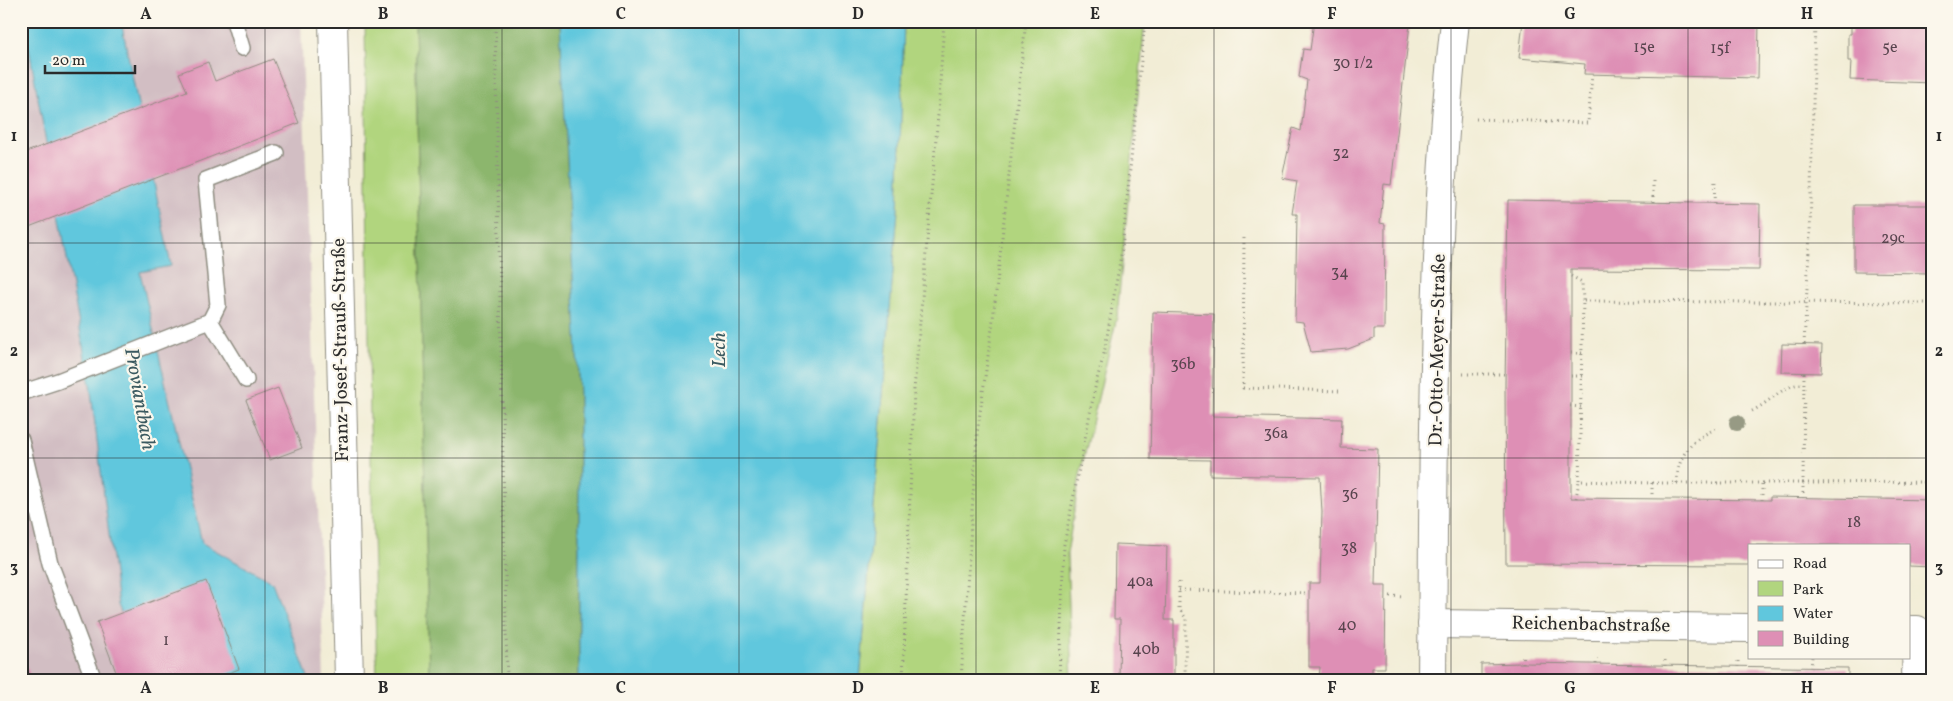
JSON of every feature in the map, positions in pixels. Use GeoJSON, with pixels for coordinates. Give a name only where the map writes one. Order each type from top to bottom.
{"type":"FeatureCollection","features":[{"type":"Feature","properties":{"kind":"street","name":"Franz-Josef-Strauß-Straße"},"geometry":{"type":"LineString","coordinates":[[333,21],[349,680]]}},
{"type":"Feature","properties":{"kind":"street","name":"Dr.-Otto-Meyer-Straße"},"geometry":{"type":"LineString","coordinates":[[1432,680],[1436,373],[1445,118],[1455,21]]}},
{"type":"Feature","properties":{"kind":"street","name":"Reichenbachstraße"},"geometry":{"type":"LineString","coordinates":[[1432,624],[1748,628]]}},
{"type":"Feature","properties":{"kind":"street"},"geometry":{"type":"LineString","coordinates":[[1913,630],[1916,680]]}},
{"type":"Feature","properties":{"kind":"lane"},"geometry":{"type":"LineString","coordinates":[[234,21],[242,48]]}},
{"type":"Feature","properties":{"kind":"lane"},"geometry":{"type":"LineString","coordinates":[[21,393],[58,381],[210,321],[218,305],[206,180],[276,153]]}},
{"type":"Feature","properties":{"kind":"lane"},"geometry":{"type":"LineString","coordinates":[[210,321],[246,380]]}},
{"type":"Feature","properties":{"kind":"lane"},"geometry":{"type":"LineString","coordinates":[[21,440],[50,563],[94,680]]}},
{"type":"Feature","properties":{"kind":"path"},"geometry":{"type":"LineString","coordinates":[[495,21],[507,680]]}},
{"type":"Feature","properties":{"kind":"path"},"geometry":{"type":"LineString","coordinates":[[903,680],[914,390],[938,114],[944,21]]}},
{"type":"Feature","properties":{"kind":"path"},"geometry":{"type":"LineString","coordinates":[[961,680],[977,434],[992,328],[1026,21]]}},
{"type":"Feature","properties":{"kind":"path"},"geometry":{"type":"LineString","coordinates":[[1059,680],[1064,544],[1096,383],[1104,354],[1122,249],[1145,21]]}},
{"type":"Feature","properties":{"kind":"path"},"geometry":{"type":"LineString","coordinates":[[1247,21],[1272,22]]}},
{"type":"Feature","properties":{"kind":"path"},"geometry":{"type":"LineString","coordinates":[[1804,344],[1810,233],[1815,21]]}},
{"type":"Feature","properties":{"kind":"path"},"geometry":{"type":"LineString","coordinates":[[1445,118],[1588,123],[1592,75]]}},
{"type":"Feature","properties":{"kind":"path"},"geometry":{"type":"LineString","coordinates":[[1653,179],[1653,202]]}},
{"type":"Feature","properties":{"kind":"path"},"geometry":{"type":"LineString","coordinates":[[1714,180],[1714,203]]}},
{"type":"Feature","properties":{"kind":"path"},"geometry":{"type":"LineString","coordinates":[[1244,238],[1243,388],[1341,392]]}},
{"type":"Feature","properties":{"kind":"path"},"geometry":{"type":"LineString","coordinates":[[1571,276],[1582,282],[1583,301],[1579,481],[1576,498]]}},
{"type":"Feature","properties":{"kind":"path"},"geometry":{"type":"LineString","coordinates":[[1583,301],[1932,303]]}},
{"type":"Feature","properties":{"kind":"path"},"geometry":{"type":"LineString","coordinates":[[1571,353],[1582,353]]}},
{"type":"Feature","properties":{"kind":"path"},"geometry":{"type":"LineString","coordinates":[[1436,373],[1505,374]]}},
{"type":"Feature","properties":{"kind":"path"},"geometry":{"type":"LineString","coordinates":[[1803,498],[1804,373]]}},
{"type":"Feature","properties":{"kind":"path"},"geometry":{"type":"LineString","coordinates":[[1571,376],[1582,376]]}},
{"type":"Feature","properties":{"kind":"path"},"geometry":{"type":"LineString","coordinates":[[1752,410],[1769,402],[1792,385],[1804,384]]}},
{"type":"Feature","properties":{"kind":"path"},"geometry":{"type":"LineString","coordinates":[[1570,406],[1581,407]]}},
{"type":"Feature","properties":{"kind":"path"},"geometry":{"type":"LineString","coordinates":[[1677,483],[1678,466],[1686,450],[1700,437],[1718,428]]}},
{"type":"Feature","properties":{"kind":"path"},"geometry":{"type":"LineString","coordinates":[[1579,481],[1652,484],[1932,482]]}},
{"type":"Feature","properties":{"kind":"path"},"geometry":{"type":"LineString","coordinates":[[1762,483],[1762,500]]}},
{"type":"Feature","properties":{"kind":"path"},"geometry":{"type":"LineString","coordinates":[[1652,484],[1652,498]]}},
{"type":"Feature","properties":{"kind":"path"},"geometry":{"type":"LineString","coordinates":[[1179,582],[1179,609],[1186,618],[1186,673],[1188,680]]}},
{"type":"Feature","properties":{"kind":"path"},"geometry":{"type":"LineString","coordinates":[[1179,590],[1306,593]]}},
{"type":"Feature","properties":{"kind":"path"},"geometry":{"type":"LineString","coordinates":[[1812,658],[1812,668]]}},
{"type":"Feature","properties":{"kind":"shaded area"},"geometry":{"type":"Polygon","coordinates":[[[21,21],[301,21],[324,680],[21,680],[21,21]]]}},
{"type":"Feature","properties":{"kind":"green space"},"geometry":{"type":"Polygon","coordinates":[[[365,21],[415,21],[429,680],[377,680],[370,425],[365,21]]]}},
{"type":"Feature","properties":{"kind":"green space"},"geometry":{"type":"Polygon","coordinates":[[[415,21],[560,21],[579,393],[579,680],[429,680],[415,21]]]}},
{"type":"Feature","properties":{"kind":"green space"},"geometry":{"type":"Polygon","coordinates":[[[904,21],[1145,21],[1117,317],[1080,475],[1067,554],[1072,680],[860,680],[898,210],[904,21]]]}},
{"type":"Feature","properties":{"kind":"water","name":"Proviantbach"},"geometry":{"type":"Polygon","coordinates":[[[24,21],[121,21],[171,266],[140,272],[202,543],[272,582],[309,680],[149,680],[118,605],[90,385],[24,21]]]}},
{"type":"Feature","properties":{"kind":"water","name":"Lech"},"geometry":{"type":"Polygon","coordinates":[[[560,21],[904,21],[898,210],[860,680],[579,680],[579,393],[560,21]]]}},
{"type":"Feature","properties":{"kind":"building"},"geometry":{"type":"Polygon","coordinates":[[[1314,21],[1396,21],[1410,24],[1391,185],[1384,184],[1380,223],[1385,224],[1384,329],[1374,329],[1374,339],[1348,349],[1311,352],[1303,322],[1295,321],[1297,214],[1292,214],[1297,181],[1282,178],[1293,128],[1301,131],[1307,80],[1299,77],[1303,49],[1310,50],[1314,21]]]}},
{"type":"Feature","properties":{"kind":"building"},"geometry":{"type":"Polygon","coordinates":[[[1523,21],[1759,21],[1758,78],[1584,74],[1585,64],[1519,58],[1523,21]]]}},
{"type":"Feature","properties":{"kind":"building"},"geometry":{"type":"Polygon","coordinates":[[[1851,21],[1932,21],[1932,83],[1850,80],[1851,61],[1848,61],[1848,34],[1851,34],[1851,21]]]}},
{"type":"Feature","properties":{"kind":"building"},"geometry":{"type":"Polygon","coordinates":[[[273,59],[299,123],[21,230],[21,154],[187,91],[179,73],[208,62],[215,81],[273,59]]]}},
{"type":"Feature","properties":{"kind":"building"},"geometry":{"type":"Polygon","coordinates":[[[1508,200],[1760,204],[1759,270],[1571,269],[1571,498],[1770,500],[1770,497],[1932,500],[1932,567],[1910,566],[1910,544],[1748,544],[1748,565],[1506,564],[1505,383],[1508,200]]]}},
{"type":"Feature","properties":{"kind":"building"},"geometry":{"type":"Polygon","coordinates":[[[1854,205],[1932,205],[1932,273],[1854,272],[1854,205]]]}},
{"type":"Feature","properties":{"kind":"building"},"geometry":{"type":"Polygon","coordinates":[[[1153,312],[1214,314],[1212,416],[1342,419],[1341,448],[1378,449],[1375,585],[1386,585],[1385,668],[1372,668],[1372,680],[1319,680],[1320,667],[1309,667],[1309,583],[1320,583],[1322,512],[1320,477],[1210,475],[1210,460],[1150,459],[1153,312]]]}},
{"type":"Feature","properties":{"kind":"building"},"geometry":{"type":"Polygon","coordinates":[[[1782,344],[1822,345],[1821,373],[1781,372],[1782,344]]]}},
{"type":"Feature","properties":{"kind":"building"},"geometry":{"type":"Polygon","coordinates":[[[278,388],[302,448],[270,460],[246,400],[278,388]]]}},
{"type":"Feature","properties":{"kind":"building"},"geometry":{"type":"Polygon","coordinates":[[[1115,544],[1167,546],[1165,620],[1174,620],[1174,680],[1119,680],[1120,619],[1114,619],[1115,544]]]}},
{"type":"Feature","properties":{"kind":"building"},"geometry":{"type":"Polygon","coordinates":[[[206,581],[239,669],[210,680],[119,680],[97,622],[206,581]]]}},
{"type":"Feature","properties":{"kind":"building"},"geometry":{"type":"Polygon","coordinates":[[[21,653],[32,680],[21,680],[21,653]]]}},
{"type":"Feature","properties":{"kind":"building"},"geometry":{"type":"Polygon","coordinates":[[[1481,664],[1848,668],[1848,680],[1481,680],[1481,664]]]}}]}
